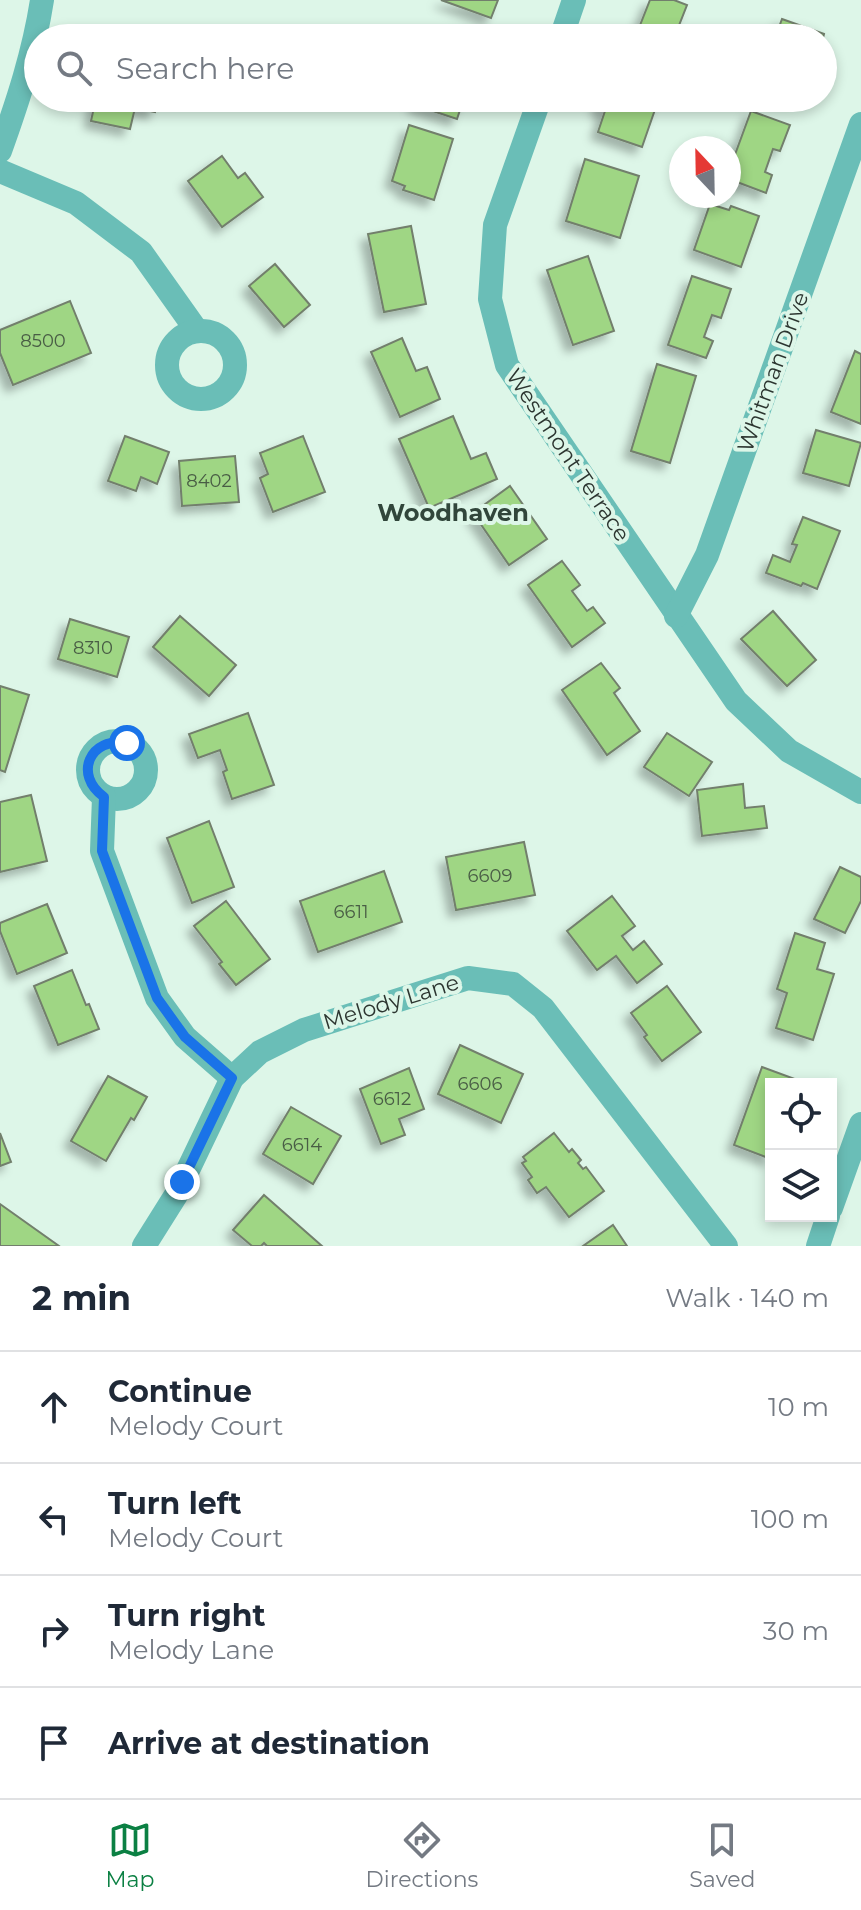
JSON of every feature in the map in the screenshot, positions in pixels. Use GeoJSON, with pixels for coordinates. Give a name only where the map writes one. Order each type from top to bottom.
{"type":"FeatureCollection","features":[{"type":"Feature","properties":{"kind":"street"},"geometry":{"type":"LineString","coordinates":[[38,24],[42,0]]}},
{"type":"Feature","properties":{"kind":"street"},"geometry":{"type":"LineString","coordinates":[[566,24],[574,0]]}},
{"type":"Feature","properties":{"kind":"street"},"geometry":{"type":"LineString","coordinates":[[0,151],[24,81]]}},
{"type":"Feature","properties":{"kind":"street","name":"Westmont Terrace"},"geometry":{"type":"LineString","coordinates":[[535,112],[495,225],[490,299],[507,365],[736,701],[789,751],[861,792]]}},
{"type":"Feature","properties":{"kind":"street","name":"Whitman Drive"},"geometry":{"type":"LineString","coordinates":[[676,616],[707,555],[861,124]]}},
{"type":"Feature","properties":{"kind":"street"},"geometry":{"type":"LineString","coordinates":[[0,171],[76,203],[141,252],[197,331]]}},
{"type":"Feature","properties":{"kind":"street"},"geometry":{"type":"LineString","coordinates":[[104,797],[102,851],[157,998],[185,1037],[232,1078]]}},
{"type":"Feature","properties":{"kind":"street","name":"Melody Lane"},"geometry":{"type":"LineString","coordinates":[[144,1246],[176,1195],[232,1078],[260,1052],[304,1030],[468,978],[513,984],[543,1008],[726,1246]]}},
{"type":"Feature","properties":{"kind":"street"},"geometry":{"type":"LineString","coordinates":[[837,1191],[861,1124]]}},
{"type":"Feature","properties":{"kind":"street"},"geometry":{"type":"LineString","coordinates":[[818,1246],[826,1222]]}},
{"type":"Feature","properties":{"kind":"building"},"geometry":{"type":"Polygon","coordinates":[[[441,0],[498,0],[491,18],[441,0]]]}},
{"type":"Feature","properties":{"kind":"building"},"geometry":{"type":"Polygon","coordinates":[[[650,0],[674,0],[687,5],[680,24],[641,24],[650,0]]]}},
{"type":"Feature","properties":{"kind":"building"},"geometry":{"type":"Polygon","coordinates":[[[93,112],[134,112],[130,129],[91,121],[93,112]]]}},
{"type":"Feature","properties":{"kind":"building"},"geometry":{"type":"Polygon","coordinates":[[[436,112],[459,112],[457,119],[436,112]]]}},
{"type":"Feature","properties":{"kind":"building"},"geometry":{"type":"Polygon","coordinates":[[[605,112],[654,112],[642,147],[598,132],[605,112]]]}},
{"type":"Feature","properties":{"kind":"building"},"geometry":{"type":"Polygon","coordinates":[[[751,112],[790,125],[780,151],[773,149],[765,172],[772,175],[766,193],[741,184],[741,138],[751,112]]]}},
{"type":"Feature","properties":{"kind":"building"},"geometry":{"type":"Polygon","coordinates":[[[409,125],[453,139],[434,200],[403,190],[405,186],[392,181],[409,125]]]}},
{"type":"Feature","properties":{"kind":"building"},"geometry":{"type":"Polygon","coordinates":[[[222,156],[238,178],[245,173],[263,197],[222,227],[188,181],[222,156]]]}},
{"type":"Feature","properties":{"kind":"building"},"geometry":{"type":"Polygon","coordinates":[[[585,159],[639,176],[620,238],[566,221],[585,159]]]}},
{"type":"Feature","properties":{"kind":"building"},"geometry":{"type":"Polygon","coordinates":[[[709,208],[737,208],[759,216],[741,267],[694,250],[709,208]]]}},
{"type":"Feature","properties":{"kind":"building"},"geometry":{"type":"Polygon","coordinates":[[[411,226],[426,304],[384,312],[368,234],[411,226]]]}},
{"type":"Feature","properties":{"kind":"building"},"geometry":{"type":"Polygon","coordinates":[[[588,256],[614,331],[573,345],[547,270],[588,256]]]}},
{"type":"Feature","properties":{"kind":"building"},"geometry":{"type":"Polygon","coordinates":[[[275,264],[310,305],[284,327],[249,286],[275,264]]]}},
{"type":"Feature","properties":{"kind":"building"},"geometry":{"type":"Polygon","coordinates":[[[692,276],[731,289],[721,318],[712,315],[704,337],[713,341],[706,358],[668,345],[692,276]]]}},
{"type":"Feature","properties":{"kind":"building"},"geometry":{"type":"Polygon","coordinates":[[[70,301],[91,353],[13,385],[0,353],[0,330],[70,301]]]}},
{"type":"Feature","properties":{"kind":"building"},"geometry":{"type":"Polygon","coordinates":[[[402,338],[416,371],[427,367],[440,399],[400,417],[371,352],[402,338]]]}},
{"type":"Feature","properties":{"kind":"building"},"geometry":{"type":"Polygon","coordinates":[[[855,351],[861,354],[861,424],[831,412],[855,351]]]}},
{"type":"Feature","properties":{"kind":"building"},"geometry":{"type":"Polygon","coordinates":[[[657,364],[696,376],[670,463],[631,451],[657,364]]]}},
{"type":"Feature","properties":{"kind":"building"},"geometry":{"type":"Polygon","coordinates":[[[453,416],[471,459],[486,453],[497,479],[429,508],[399,439],[453,416]]]}},
{"type":"Feature","properties":{"kind":"building"},"geometry":{"type":"Polygon","coordinates":[[[816,430],[861,443],[849,486],[803,473],[816,430]]]}},
{"type":"Feature","properties":{"kind":"building"},"geometry":{"type":"Polygon","coordinates":[[[125,436],[169,452],[157,484],[141,477],[136,491],[108,481],[125,436]]]}},
{"type":"Feature","properties":{"kind":"building"},"geometry":{"type":"Polygon","coordinates":[[[303,436],[325,492],[273,512],[260,478],[268,474],[260,453],[303,436]]]}},
{"type":"Feature","properties":{"kind":"building"},"geometry":{"type":"Polygon","coordinates":[[[235,456],[239,502],[182,506],[179,461],[235,456]]]}},
{"type":"Feature","properties":{"kind":"building"},"geometry":{"type":"Polygon","coordinates":[[[510,486],[547,539],[509,565],[473,513],[510,486]]]}},
{"type":"Feature","properties":{"kind":"building"},"geometry":{"type":"Polygon","coordinates":[[[803,517],[840,531],[817,589],[766,573],[773,555],[790,562],[797,545],[792,544],[803,517]]]}},
{"type":"Feature","properties":{"kind":"building"},"geometry":{"type":"Polygon","coordinates":[[[562,561],[580,585],[572,591],[587,611],[593,607],[605,623],[572,647],[528,585],[562,561]]]}},
{"type":"Feature","properties":{"kind":"building"},"geometry":{"type":"Polygon","coordinates":[[[773,611],[816,660],[787,686],[741,639],[773,611]]]}},
{"type":"Feature","properties":{"kind":"building"},"geometry":{"type":"Polygon","coordinates":[[[180,616],[236,665],[209,696],[153,647],[180,616]]]}},
{"type":"Feature","properties":{"kind":"building"},"geometry":{"type":"Polygon","coordinates":[[[70,619],[129,637],[117,677],[58,659],[70,619]]]}},
{"type":"Feature","properties":{"kind":"building"},"geometry":{"type":"Polygon","coordinates":[[[601,663],[620,688],[614,693],[640,731],[607,755],[562,690],[601,663]]]}},
{"type":"Feature","properties":{"kind":"building"},"geometry":{"type":"Polygon","coordinates":[[[0,686],[29,695],[5,772],[0,770],[0,686]]]}},
{"type":"Feature","properties":{"kind":"building"},"geometry":{"type":"Polygon","coordinates":[[[248,713],[274,785],[232,799],[220,750],[198,758],[189,734],[248,713]]]}},
{"type":"Feature","properties":{"kind":"building"},"geometry":{"type":"Polygon","coordinates":[[[667,733],[712,762],[689,796],[644,767],[667,733]]]}},
{"type":"Feature","properties":{"kind":"building"},"geometry":{"type":"Polygon","coordinates":[[[743,784],[745,808],[764,806],[767,828],[702,836],[697,790],[743,784]]]}},
{"type":"Feature","properties":{"kind":"building"},"geometry":{"type":"Polygon","coordinates":[[[31,795],[47,861],[0,872],[0,802],[31,795]]]}},
{"type":"Feature","properties":{"kind":"building"},"geometry":{"type":"Polygon","coordinates":[[[209,821],[234,887],[192,903],[167,838],[209,821]]]}},
{"type":"Feature","properties":{"kind":"building"},"geometry":{"type":"Polygon","coordinates":[[[524,842],[535,895],[456,910],[446,857],[524,842]]]}},
{"type":"Feature","properties":{"kind":"building"},"geometry":{"type":"Polygon","coordinates":[[[840,867],[861,877],[861,901],[845,933],[814,919],[840,867]]]}},
{"type":"Feature","properties":{"kind":"building"},"geometry":{"type":"Polygon","coordinates":[[[384,871],[402,922],[318,952],[300,901],[384,871]]]}},
{"type":"Feature","properties":{"kind":"building"},"geometry":{"type":"Polygon","coordinates":[[[612,896],[635,926],[622,936],[633,950],[644,941],[662,964],[637,983],[616,956],[597,970],[567,931],[612,896]]]}},
{"type":"Feature","properties":{"kind":"building"},"geometry":{"type":"Polygon","coordinates":[[[226,901],[270,959],[236,985],[194,926],[226,901]]]}},
{"type":"Feature","properties":{"kind":"building"},"geometry":{"type":"Polygon","coordinates":[[[47,904],[67,953],[17,974],[0,931],[0,923],[47,904]]]}},
{"type":"Feature","properties":{"kind":"building"},"geometry":{"type":"Polygon","coordinates":[[[795,933],[825,943],[817,969],[834,974],[813,1040],[776,1028],[787,993],[777,989],[795,933]]]}},
{"type":"Feature","properties":{"kind":"building"},"geometry":{"type":"Polygon","coordinates":[[[72,970],[99,1029],[58,1045],[34,986],[72,970]]]}},
{"type":"Feature","properties":{"kind":"building"},"geometry":{"type":"Polygon","coordinates":[[[667,986],[701,1032],[662,1061],[631,1013],[667,986]]]}},
{"type":"Feature","properties":{"kind":"building"},"geometry":{"type":"Polygon","coordinates":[[[460,1045],[523,1074],[501,1123],[438,1094],[460,1045]]]}},
{"type":"Feature","properties":{"kind":"building"},"geometry":{"type":"Polygon","coordinates":[[[762,1067],[792,1078],[765,1078],[765,1157],[734,1145],[762,1067]]]}},
{"type":"Feature","properties":{"kind":"building"},"geometry":{"type":"Polygon","coordinates":[[[409,1068],[424,1109],[399,1119],[405,1135],[381,1144],[360,1089],[409,1068]]]}},
{"type":"Feature","properties":{"kind":"building"},"geometry":{"type":"Polygon","coordinates":[[[108,1076],[147,1097],[106,1161],[71,1141],[108,1076]]]}},
{"type":"Feature","properties":{"kind":"building"},"geometry":{"type":"Polygon","coordinates":[[[291,1107],[341,1136],[313,1184],[263,1154],[291,1107]]]}},
{"type":"Feature","properties":{"kind":"building"},"geometry":{"type":"Polygon","coordinates":[[[0,1133],[11,1162],[0,1166],[0,1133]]]}},
{"type":"Feature","properties":{"kind":"building"},"geometry":{"type":"Polygon","coordinates":[[[554,1133],[569,1152],[572,1149],[581,1160],[578,1163],[583,1169],[586,1167],[604,1191],[569,1217],[546,1187],[537,1193],[528,1180],[532,1177],[522,1163],[526,1161],[523,1157],[554,1133]]]}},
{"type":"Feature","properties":{"kind":"building"},"geometry":{"type":"Polygon","coordinates":[[[264,1195],[322,1246],[267,1246],[264,1243],[252,1246],[233,1230],[264,1195]]]}},
{"type":"Feature","properties":{"kind":"building"},"geometry":{"type":"Polygon","coordinates":[[[0,1204],[59,1246],[0,1246],[0,1204]]]}},
{"type":"Feature","properties":{"kind":"building"},"geometry":{"type":"Polygon","coordinates":[[[613,1225],[627,1246],[583,1246],[613,1225]]]}},
{"type":"Feature","properties":{"kind":"district","name":"Woodhaven"},"geometry":{"type":"Point","coordinates":[453,512]}},
{"type":"Feature","properties":{"kind":"route"},"geometry":{"type":"LineString","coordinates":[[127,743],[118,741],[99,747],[88,764],[90,783],[104,797],[102,851],[157,998],[185,1037],[232,1078],[182,1182]]}}]}
